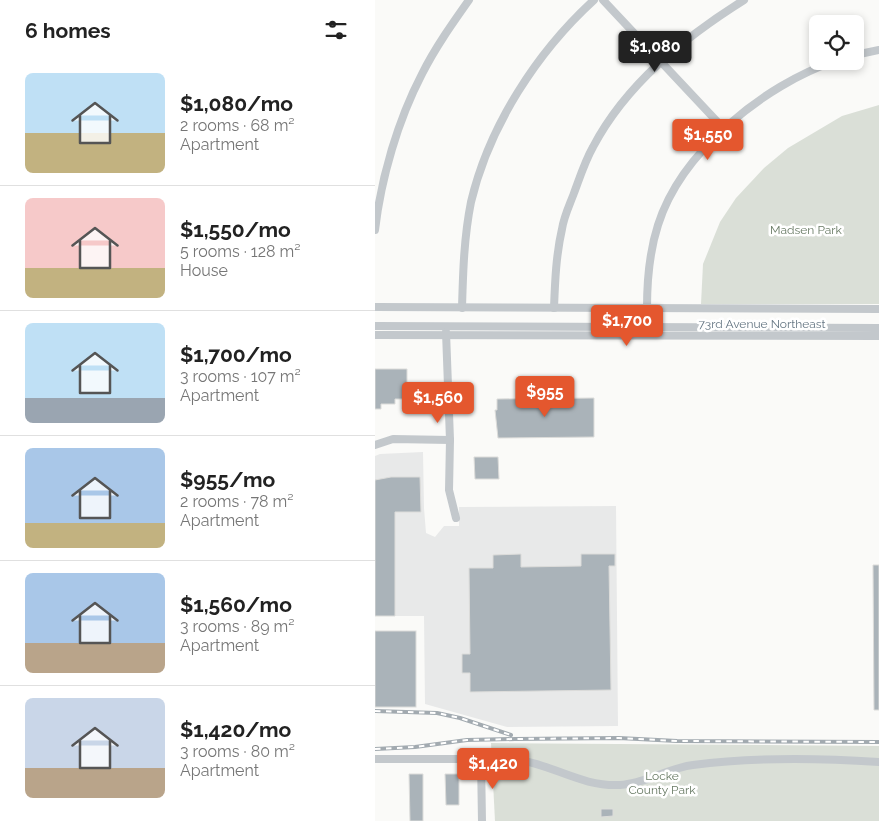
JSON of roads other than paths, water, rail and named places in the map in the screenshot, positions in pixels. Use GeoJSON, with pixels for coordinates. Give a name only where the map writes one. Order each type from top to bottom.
{"type":"FeatureCollection","features":[{"type":"Feature","properties":{"kind":"street"},"geometry":{"type":"LineString","coordinates":[[375,230],[383,183],[393,147],[421,75],[438,45],[469,0]]}},
{"type":"Feature","properties":{"kind":"street"},"geometry":{"type":"LineString","coordinates":[[461,308],[463,255],[471,201],[489,148],[506,113],[544,52],[572,20],[594,0]]}},
{"type":"Feature","properties":{"kind":"street"},"geometry":{"type":"LineString","coordinates":[[603,0],[725,130]]}},
{"type":"Feature","properties":{"kind":"street"},"geometry":{"type":"LineString","coordinates":[[554,308],[557,260],[562,227],[592,147],[620,105],[640,82],[688,38],[744,0]]}},
{"type":"Feature","properties":{"kind":"street"},"geometry":{"type":"LineString","coordinates":[[864,53],[879,50]]}},
{"type":"Feature","properties":{"kind":"street"},"geometry":{"type":"LineString","coordinates":[[647,308],[647,274],[650,253],[658,224],[683,175],[699,154],[751,106],[791,80],[814,70]]}},
{"type":"Feature","properties":{"kind":"street","name":"73rd Avenue Northeast"},"geometry":{"type":"LineString","coordinates":[[375,307],[879,310]]}},
{"type":"Feature","properties":{"kind":"street"},"geometry":{"type":"LineString","coordinates":[[446,325],[450,440],[449,490],[456,518]]}},
{"type":"Feature","properties":{"kind":"street","name":"73rd Avenue Northeast"},"geometry":{"type":"LineString","coordinates":[[375,326],[879,328]]}},
{"type":"Feature","properties":{"kind":"street","name":"73rd Avenue Northeast"},"geometry":{"type":"LineString","coordinates":[[375,335],[879,336]]}},
{"type":"Feature","properties":{"kind":"street"},"geometry":{"type":"LineString","coordinates":[[375,445],[393,440],[450,440]]}},
{"type":"Feature","properties":{"kind":"street"},"geometry":{"type":"LineString","coordinates":[[375,759],[527,761],[583,782],[603,785],[629,784],[692,765],[777,759],[879,762]]}},
{"type":"Feature","properties":{"kind":"street"},"geometry":{"type":"LineString","coordinates":[[481,759],[482,821]]}},
{"type":"Feature","properties":{"kind":"railway"},"geometry":{"type":"LineString","coordinates":[[375,711],[437,713],[460,718],[511,735]]}},
{"type":"Feature","properties":{"kind":"railway"},"geometry":{"type":"LineString","coordinates":[[375,749],[415,747],[467,740],[515,739],[619,738],[677,741],[879,742]]}},
{"type":"Feature","properties":{"kind":"park label","name":"Madsen Park"},"geometry":{"type":"Point","coordinates":[806,230]}},
{"type":"Feature","properties":{"kind":"park label","name":"Locke County Park"},"geometry":{"type":"Point","coordinates":[662,783]}}]}
